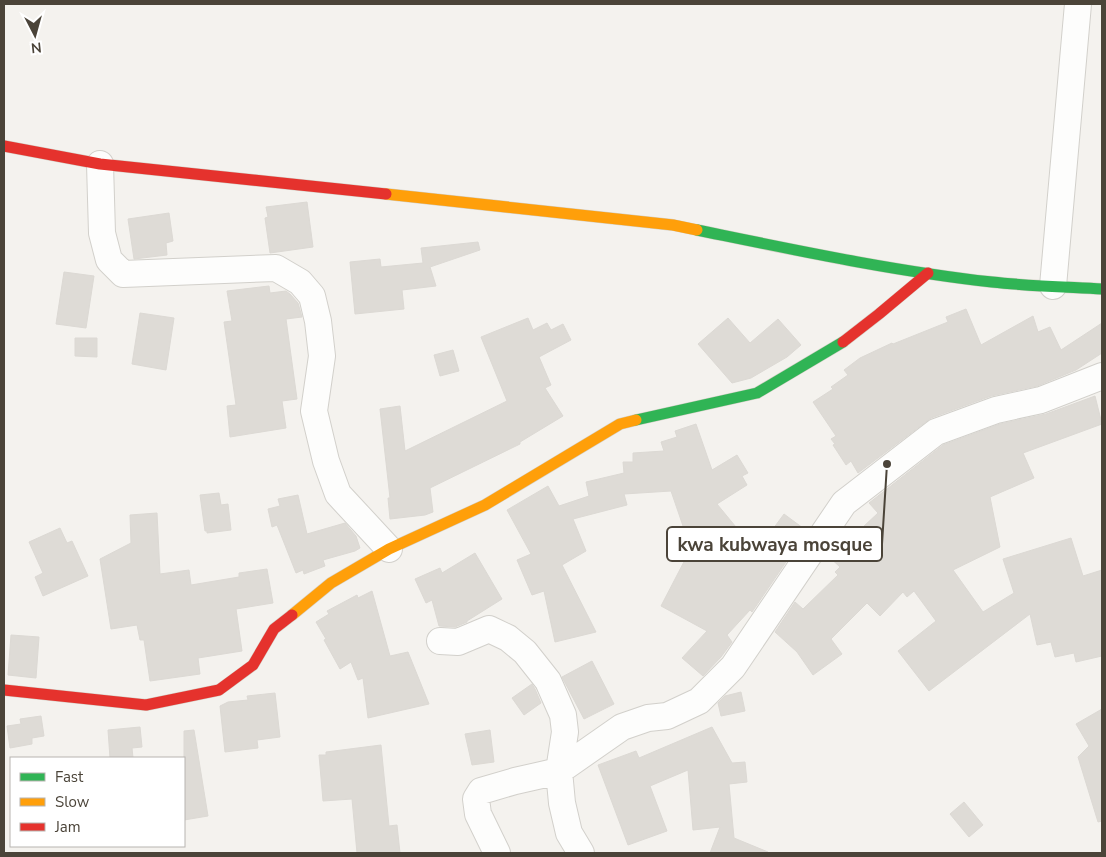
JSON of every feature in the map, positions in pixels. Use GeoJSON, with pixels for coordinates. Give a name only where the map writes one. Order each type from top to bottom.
{"type":"FeatureCollection","features":[{"type":"Feature","properties":{"kind":"street"},"geometry":{"type":"LineString","coordinates":[[1052,286],[1078,4]]}},
{"type":"Feature","properties":{"kind":"street"},"geometry":{"type":"LineString","coordinates":[[4,146],[100,164],[673,225],[829,256],[928,273],[993,282],[1102,289]]}},
{"type":"Feature","properties":{"kind":"street"},"geometry":{"type":"LineString","coordinates":[[100,164],[102,233],[109,260],[123,274],[276,268],[300,282],[312,296],[318,321],[322,356],[314,411],[326,461],[338,494],[389,549]]}},
{"type":"Feature","properties":{"kind":"street"},"geometry":{"type":"LineString","coordinates":[[4,690],[146,705],[219,690],[252,665],[274,629],[331,582],[389,549],[485,505],[620,424],[757,394],[840,344],[928,273]]}},
{"type":"Feature","properties":{"kind":"street"},"geometry":{"type":"LineString","coordinates":[[497,853],[478,814],[476,799],[481,791],[559,771],[622,727],[648,718],[667,716],[699,701],[733,667],[844,503],[936,432],[996,410],[1041,400],[1102,376]]}},
{"type":"Feature","properties":{"kind":"street"},"geometry":{"type":"LineString","coordinates":[[440,641],[458,642],[489,629],[508,638],[525,652],[548,681],[564,715],[564,732],[559,771],[562,802],[569,833],[581,853]]}},
{"type":"Feature","properties":{"kind":"building"},"geometry":{"type":"Polygon","coordinates":[[[307,202],[313,247],[270,253],[265,218],[268,217],[266,207],[307,202]]]}},
{"type":"Feature","properties":{"kind":"building"},"geometry":{"type":"Polygon","coordinates":[[[169,213],[173,241],[166,243],[167,255],[134,259],[128,219],[169,213]]]}},
{"type":"Feature","properties":{"kind":"building"},"geometry":{"type":"Polygon","coordinates":[[[478,242],[480,250],[430,267],[436,286],[402,290],[404,309],[355,314],[350,262],[380,259],[381,267],[423,263],[421,248],[478,242]]]}},
{"type":"Feature","properties":{"kind":"building"},"geometry":{"type":"Polygon","coordinates":[[[64,272],[94,276],[86,328],[56,324],[64,272]]]}},
{"type":"Feature","properties":{"kind":"building"},"geometry":{"type":"Polygon","coordinates":[[[269,286],[270,293],[286,291],[290,294],[298,303],[302,317],[286,319],[297,399],[282,401],[286,428],[230,437],[227,406],[236,405],[224,322],[232,321],[227,291],[269,286]]]}},
{"type":"Feature","properties":{"kind":"building"},"geometry":{"type":"Polygon","coordinates":[[[966,309],[981,345],[1033,316],[1038,332],[1050,327],[1061,350],[1102,323],[1102,353],[1076,370],[1037,386],[991,396],[931,418],[858,473],[851,461],[846,465],[833,445],[835,444],[831,439],[836,436],[813,402],[833,389],[831,387],[848,375],[844,370],[860,358],[892,343],[948,322],[946,317],[966,309]]]}},
{"type":"Feature","properties":{"kind":"building"},"geometry":{"type":"Polygon","coordinates":[[[140,313],[174,318],[166,370],[132,364],[140,313]]]}},
{"type":"Feature","properties":{"kind":"building"},"geometry":{"type":"Polygon","coordinates":[[[528,318],[533,330],[547,323],[551,330],[563,324],[571,340],[539,357],[551,385],[545,388],[563,416],[520,442],[520,444],[430,488],[433,512],[425,515],[390,519],[388,498],[390,498],[380,409],[400,406],[405,451],[507,401],[481,337],[528,318]]]}},
{"type":"Feature","properties":{"kind":"building"},"geometry":{"type":"Polygon","coordinates":[[[728,318],[750,343],[778,319],[801,345],[787,357],[751,378],[732,383],[698,344],[728,318]]]}},
{"type":"Feature","properties":{"kind":"building"},"geometry":{"type":"Polygon","coordinates":[[[75,338],[97,338],[97,357],[75,356],[75,338]]]}},
{"type":"Feature","properties":{"kind":"building"},"geometry":{"type":"Polygon","coordinates":[[[453,350],[459,371],[440,376],[434,355],[453,350]]]}},
{"type":"Feature","properties":{"kind":"building"},"geometry":{"type":"Polygon","coordinates":[[[1095,396],[1102,424],[1023,453],[1034,478],[990,497],[1000,547],[953,570],[983,612],[1014,593],[1003,559],[1071,538],[1083,576],[1102,570],[1102,656],[1076,662],[1074,653],[1055,657],[1051,642],[1037,645],[1030,614],[929,691],[898,651],[936,621],[914,591],[907,597],[903,592],[880,616],[867,603],[831,639],[842,654],[813,675],[797,652],[775,632],[795,602],[803,609],[838,575],[835,572],[840,567],[827,555],[841,534],[848,541],[878,513],[869,503],[943,445],[1000,424],[1046,414],[1095,396]]]}},
{"type":"Feature","properties":{"kind":"building"},"geometry":{"type":"Polygon","coordinates":[[[696,424],[712,470],[737,455],[748,473],[742,476],[747,485],[717,504],[745,538],[748,536],[759,548],[784,514],[807,531],[752,612],[750,610],[727,635],[732,642],[703,676],[682,658],[707,631],[661,606],[688,554],[671,537],[683,526],[671,491],[624,494],[627,505],[573,519],[586,551],[562,565],[596,632],[555,642],[544,591],[532,595],[517,560],[531,554],[507,510],[548,486],[559,506],[589,496],[586,482],[624,473],[623,462],[633,462],[633,453],[664,451],[661,442],[677,437],[675,431],[696,424]]]}},
{"type":"Feature","properties":{"kind":"building"},"geometry":{"type":"Polygon","coordinates":[[[219,493],[221,505],[228,504],[231,530],[207,533],[205,531],[200,495],[219,493]]]}},
{"type":"Feature","properties":{"kind":"building"},"geometry":{"type":"Polygon","coordinates":[[[298,495],[307,534],[345,523],[356,536],[360,548],[323,560],[325,566],[304,574],[303,570],[296,573],[277,525],[272,527],[268,509],[280,506],[278,499],[298,495]]]}},
{"type":"Feature","properties":{"kind":"building"},"geometry":{"type":"Polygon","coordinates":[[[157,513],[160,574],[189,570],[191,585],[239,577],[239,573],[267,569],[273,603],[236,609],[242,651],[198,658],[200,674],[150,681],[144,640],[140,640],[137,625],[111,629],[100,559],[131,543],[130,515],[157,513]]]}},
{"type":"Feature","properties":{"kind":"building"},"geometry":{"type":"Polygon","coordinates":[[[60,528],[67,543],[72,541],[88,576],[43,596],[35,577],[43,573],[29,542],[60,528]]]}},
{"type":"Feature","properties":{"kind":"building"},"geometry":{"type":"Polygon","coordinates":[[[475,553],[502,599],[467,622],[455,627],[439,626],[432,600],[426,603],[415,579],[440,568],[442,573],[475,553]]]}},
{"type":"Feature","properties":{"kind":"building"},"geometry":{"type":"Polygon","coordinates":[[[372,591],[390,656],[408,652],[429,704],[368,718],[363,678],[358,680],[351,662],[340,669],[316,622],[329,614],[327,611],[357,595],[358,598],[372,591]]]}},
{"type":"Feature","properties":{"kind":"building"},"geometry":{"type":"Polygon","coordinates":[[[11,635],[39,637],[36,678],[8,675],[11,635]]]}},
{"type":"Feature","properties":{"kind":"building"},"geometry":{"type":"Polygon","coordinates":[[[592,661],[614,704],[584,719],[562,677],[592,661]]]}},
{"type":"Feature","properties":{"kind":"building"},"geometry":{"type":"Polygon","coordinates":[[[532,684],[541,703],[524,715],[512,698],[532,684]]]}},
{"type":"Feature","properties":{"kind":"building"},"geometry":{"type":"Polygon","coordinates":[[[741,692],[745,711],[721,716],[718,703],[725,696],[741,692]]]}},
{"type":"Feature","properties":{"kind":"building"},"geometry":{"type":"Polygon","coordinates":[[[275,693],[280,737],[257,740],[258,748],[225,752],[220,706],[228,702],[248,700],[247,696],[275,693]]]}},
{"type":"Feature","properties":{"kind":"building"},"geometry":{"type":"Polygon","coordinates":[[[1102,709],[1102,821],[1098,822],[1078,757],[1089,746],[1076,724],[1102,709]]]}},
{"type":"Feature","properties":{"kind":"building"},"geometry":{"type":"Polygon","coordinates":[[[41,716],[44,736],[32,738],[32,744],[10,748],[7,726],[21,724],[20,719],[41,716]]]}},
{"type":"Feature","properties":{"kind":"building"},"geometry":{"type":"Polygon","coordinates":[[[140,727],[142,747],[132,748],[133,757],[110,757],[108,730],[140,727]]]}},
{"type":"Feature","properties":{"kind":"building"},"geometry":{"type":"Polygon","coordinates":[[[712,727],[732,763],[745,762],[747,782],[729,784],[734,838],[768,853],[710,853],[720,827],[693,830],[688,770],[650,786],[667,831],[628,845],[598,765],[636,751],[639,758],[712,727]]]}},
{"type":"Feature","properties":{"kind":"building"},"geometry":{"type":"Polygon","coordinates":[[[194,730],[208,816],[185,820],[185,757],[184,731],[194,730]]]}},
{"type":"Feature","properties":{"kind":"building"},"geometry":{"type":"Polygon","coordinates":[[[490,730],[494,762],[472,765],[465,734],[490,730]]]}},
{"type":"Feature","properties":{"kind":"building"},"geometry":{"type":"Polygon","coordinates":[[[381,745],[389,826],[397,825],[400,853],[357,853],[352,799],[323,801],[319,755],[326,755],[326,752],[381,745]]]}},
{"type":"Feature","properties":{"kind":"building"},"geometry":{"type":"Polygon","coordinates":[[[964,802],[983,825],[969,837],[950,814],[964,802]]]}},
{"type":"Feature","properties":{"kind":"traffic: fast"},"geometry":{"type":"LineString","coordinates":[[697,230],[918,272],[1006,283],[1102,289]]}},
{"type":"Feature","properties":{"kind":"traffic: fast"},"geometry":{"type":"LineString","coordinates":[[636,420],[757,393],[843,342]]}},
{"type":"Feature","properties":{"kind":"traffic: slow"},"geometry":{"type":"LineString","coordinates":[[386,194],[673,225],[697,230]]}},
{"type":"Feature","properties":{"kind":"traffic: slow"},"geometry":{"type":"LineString","coordinates":[[292,615],[331,583],[389,549],[485,505],[620,424],[636,420]]}},
{"type":"Feature","properties":{"kind":"traffic: jam"},"geometry":{"type":"LineString","coordinates":[[4,146],[100,164],[386,194]]}},
{"type":"Feature","properties":{"kind":"traffic: jam"},"geometry":{"type":"LineString","coordinates":[[843,342],[928,273]]}},
{"type":"Feature","properties":{"kind":"traffic: jam"},"geometry":{"type":"LineString","coordinates":[[4,690],[146,705],[219,690],[253,665],[274,629],[292,615]]}},
{"type":"Feature","properties":{"kind":"place","name":"kwa kubwaya mosque"},"geometry":{"type":"Point","coordinates":[887,464]}}]}
